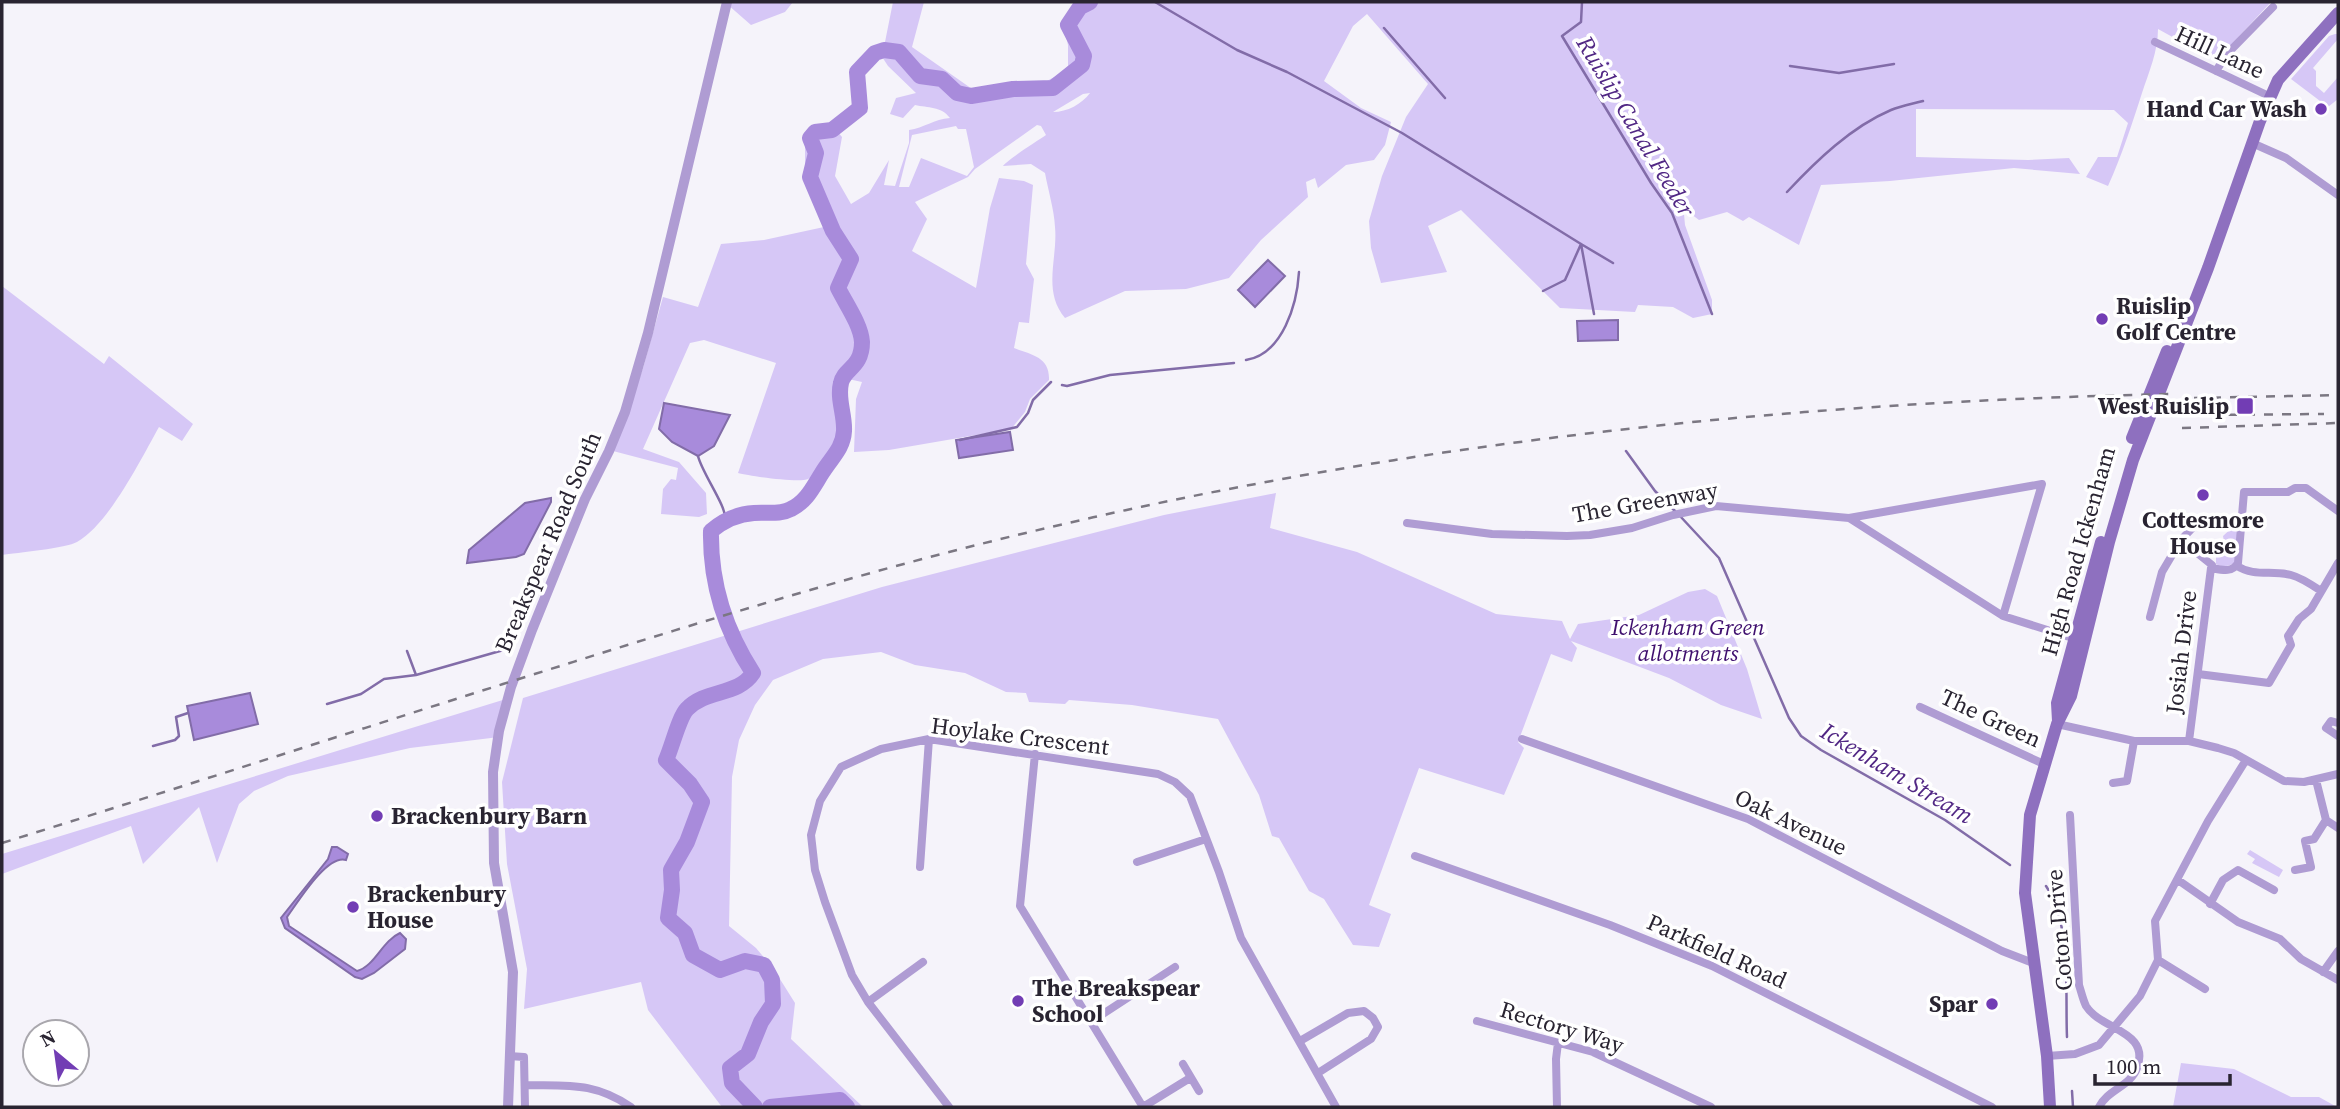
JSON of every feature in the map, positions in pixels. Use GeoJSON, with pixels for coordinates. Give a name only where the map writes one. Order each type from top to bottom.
{"type":"FeatureCollection","features":[{"type":"Feature","properties":{"kind":"main road","name":"High Road Ickenham"},"geometry":{"type":"LineString","coordinates":[[2050,1107],[2047,1056],[2025,893],[2030,815],[2057,724],[2057,703],[2080,640],[2116,487],[2170,353],[2199,272],[2218,240],[2269,96],[2284,73],[2336,19]]}},
{"type":"Feature","properties":{"kind":"street","name":"Breakspear Road South"},"geometry":{"type":"LineString","coordinates":[[508,1107],[513,972],[494,852],[493,772],[499,731],[511,687],[532,630],[585,499],[625,412],[648,333],[727,2]]}},
{"type":"Feature","properties":{"kind":"street"},"geometry":{"type":"LineString","coordinates":[[2216,71],[2227,54],[2273,7]]}},
{"type":"Feature","properties":{"kind":"street","name":"Hill Lane"},"geometry":{"type":"LineString","coordinates":[[2155,42],[2269,96]]}},
{"type":"Feature","properties":{"kind":"street"},"geometry":{"type":"LineString","coordinates":[[2252,143],[2286,158],[2338,195]]}},
{"type":"Feature","properties":{"kind":"street","name":"The Greenway"},"geometry":{"type":"LineString","coordinates":[[1407,523],[1492,534],[1590,535],[1632,528],[1673,515],[1726,505],[1849,518],[2042,484],[2003,616]]}},
{"type":"Feature","properties":{"kind":"street"},"geometry":{"type":"LineString","coordinates":[[2237,566],[2241,549],[2240,528],[2244,492],[2288,492],[2295,488],[2306,488],[2338,511]]}},
{"type":"Feature","properties":{"kind":"street","name":"The Greenway"},"geometry":{"type":"LineString","coordinates":[[1849,518],[2003,616],[2080,640]]}},
{"type":"Feature","properties":{"kind":"street"},"geometry":{"type":"LineString","coordinates":[[2150,617],[2162,572],[2181,540],[2197,523]]}},
{"type":"Feature","properties":{"kind":"street"},"geometry":{"type":"LineString","coordinates":[[2181,540],[2211,565],[2211,568],[2228,570],[2237,566]]}},
{"type":"Feature","properties":{"kind":"street"},"geometry":{"type":"LineString","coordinates":[[2198,674],[2269,683],[2291,645],[2288,636],[2311,609],[2338,563]]}},
{"type":"Feature","properties":{"kind":"street"},"geometry":{"type":"LineString","coordinates":[[2237,566],[2249,573],[2270,571],[2291,575],[2321,591]]}},
{"type":"Feature","properties":{"kind":"street","name":"Josiah Drive"},"geometry":{"type":"LineString","coordinates":[[2189,741],[2211,568]]}},
{"type":"Feature","properties":{"kind":"street","name":"The Green"},"geometry":{"type":"LineString","coordinates":[[1920,706],[2046,765]]}},
{"type":"Feature","properties":{"kind":"street"},"geometry":{"type":"LineString","coordinates":[[2057,724],[2134,741],[2189,741],[2226,750],[2284,781],[2297,782],[2338,774]]}},
{"type":"Feature","properties":{"kind":"street"},"geometry":{"type":"LineString","coordinates":[[920,867],[929,739]]}},
{"type":"Feature","properties":{"kind":"street","name":"Hoylake Crescent"},"geometry":{"type":"LineString","coordinates":[[949,1107],[868,1002],[852,975],[815,870],[811,835],[820,801],[841,767],[881,749],[929,739],[1158,774],[1175,782],[1190,796],[1241,939],[1336,1107]]}},
{"type":"Feature","properties":{"kind":"street","name":"Oak Avenue"},"geometry":{"type":"LineString","coordinates":[[1522,739],[1748,819],[2002,951],[2033,963]]}},
{"type":"Feature","properties":{"kind":"street"},"geometry":{"type":"LineString","coordinates":[[2113,783],[2127,781],[2134,741]]}},
{"type":"Feature","properties":{"kind":"street"},"geometry":{"type":"LineString","coordinates":[[1035,754],[1020,906],[1143,1107],[1190,1077]]}},
{"type":"Feature","properties":{"kind":"street"},"geometry":{"type":"LineString","coordinates":[[2047,1056],[2075,1054],[2099,1045],[2140,996],[2158,960],[2155,921],[2208,821],[2246,760]]}},
{"type":"Feature","properties":{"kind":"street"},"geometry":{"type":"LineString","coordinates":[[2316,779],[2326,820],[2338,828]]}},
{"type":"Feature","properties":{"kind":"street","name":"Coton Drive"},"geometry":{"type":"LineString","coordinates":[[2070,815],[2079,985],[2087,1007],[2135,1041],[2140,1056],[2137,1070],[2130,1080],[2103,1100],[2099,1107]]}},
{"type":"Feature","properties":{"kind":"street"},"geometry":{"type":"LineString","coordinates":[[2295,870],[2311,867],[2305,841],[2314,839],[2326,820]]}},
{"type":"Feature","properties":{"kind":"street"},"geometry":{"type":"LineString","coordinates":[[1137,862],[1206,839]]}},
{"type":"Feature","properties":{"kind":"street","name":"Parkfield Road"},"geometry":{"type":"LineString","coordinates":[[1415,856],[1610,925],[1712,966],[1992,1107]]}},
{"type":"Feature","properties":{"kind":"street"},"geometry":{"type":"LineString","coordinates":[[2210,904],[2223,880],[2238,870],[2274,890]]}},
{"type":"Feature","properties":{"kind":"street"},"geometry":{"type":"LineString","coordinates":[[2178,880],[2238,922],[2280,939],[2301,959],[2338,980]]}},
{"type":"Feature","properties":{"kind":"street"},"geometry":{"type":"LineString","coordinates":[[2323,972],[2338,951]]}},
{"type":"Feature","properties":{"kind":"street"},"geometry":{"type":"LineString","coordinates":[[2158,960],[2205,989]]}},
{"type":"Feature","properties":{"kind":"street"},"geometry":{"type":"LineString","coordinates":[[868,1002],[923,962]]}},
{"type":"Feature","properties":{"kind":"street"},"geometry":{"type":"LineString","coordinates":[[1091,1021],[1175,967]]}},
{"type":"Feature","properties":{"kind":"street"},"geometry":{"type":"LineString","coordinates":[[1300,1041],[1348,1013],[1364,1011],[1373,1018],[1378,1027],[1371,1039],[1318,1073]]}},
{"type":"Feature","properties":{"kind":"street","name":"Rectory Way"},"geometry":{"type":"LineString","coordinates":[[1477,1021],[1611,1059],[1711,1107]]}},
{"type":"Feature","properties":{"kind":"street"},"geometry":{"type":"LineString","coordinates":[[1558,1043],[1558,1107]]}},
{"type":"Feature","properties":{"kind":"street"},"geometry":{"type":"LineString","coordinates":[[509,1056],[524,1056],[525,1107]]}},
{"type":"Feature","properties":{"kind":"street"},"geometry":{"type":"LineString","coordinates":[[1183,1064],[1199,1091]]}},
{"type":"Feature","properties":{"kind":"street"},"geometry":{"type":"LineString","coordinates":[[526,1085],[578,1086],[602,1090],[631,1107]]}},
{"type":"Feature","properties":{"kind":"green space"},"geometry":{"type":"Polygon","coordinates":[[[727,2],[793,2],[785,12],[751,25],[727,2]]]}},
{"type":"Feature","properties":{"kind":"green space"},"geometry":{"type":"Polygon","coordinates":[[[893,2],[924,2],[912,47],[975,91],[1030,81],[1045,82],[1058,75],[1068,66],[1068,45],[1062,21],[1077,2],[2271,2],[2216,61],[2158,29],[2150,69],[2127,140],[2108,186],[2086,177],[2098,157],[2117,157],[2128,123],[2114,110],[1916,109],[1916,157],[2028,160],[2069,158],[2080,174],[2014,168],[1821,185],[1799,245],[1749,217],[1743,221],[1727,212],[1699,220],[1691,214],[1684,214],[1685,225],[1712,300],[1712,314],[1693,318],[1673,307],[1638,305],[1635,312],[1560,308],[1461,210],[1428,226],[1447,272],[1381,283],[1371,248],[1369,221],[1382,176],[1406,117],[1428,84],[1367,14],[1353,26],[1324,81],[1361,108],[1391,122],[1385,145],[1374,160],[1346,165],[1318,188],[1315,178],[1306,182],[1308,197],[1261,240],[1229,278],[1186,289],[1125,291],[1065,318],[1054,297],[1052,274],[1055,227],[1045,173],[1031,164],[1003,166],[1046,135],[1041,126],[1037,125],[975,169],[968,177],[915,202],[927,219],[912,251],[976,288],[990,208],[999,178],[1024,181],[1033,185],[1026,264],[1034,279],[1029,323],[1019,322],[1014,348],[1039,358],[1049,372],[1049,380],[1030,399],[1025,412],[1011,429],[889,450],[854,452],[856,399],[862,382],[839,377],[837,390],[841,438],[835,452],[820,471],[803,480],[774,479],[738,473],[776,363],[704,340],[690,343],[643,449],[679,462],[706,493],[707,514],[699,517],[661,514],[663,489],[671,479],[676,480],[678,468],[613,451],[643,368],[663,297],[698,307],[721,244],[764,240],[824,227],[805,181],[805,136],[813,128],[831,124],[842,137],[835,176],[851,204],[869,193],[889,160],[884,185],[895,186],[909,143],[909,130],[950,118],[938,109],[915,105],[903,118],[890,114],[896,98],[916,93],[888,66],[875,46],[885,42],[893,2]],[[1090,93],[1083,94],[1053,112],[1074,107],[1090,93]],[[956,126],[912,135],[899,187],[909,187],[921,158],[967,176],[974,167],[966,129],[958,129],[956,126]]]}},
{"type":"Feature","properties":{"kind":"green space"},"geometry":{"type":"Polygon","coordinates":[[[2338,34],[2338,39],[2313,68],[2316,71],[2316,86],[2324,93],[2338,77],[2338,99],[2328,107],[2291,79],[2329,36],[2338,34]]]}},
{"type":"Feature","properties":{"kind":"green space"},"geometry":{"type":"Polygon","coordinates":[[[2,286],[104,364],[109,356],[193,424],[182,441],[159,427],[112,506],[101,521],[77,542],[2,555],[2,286]]]}},
{"type":"Feature","properties":{"kind":"green space","name":"Ickenham Green allotments"},"geometry":{"type":"Polygon","coordinates":[[[1276,493],[1270,528],[1357,552],[1496,614],[1562,621],[1570,639],[1578,624],[1639,615],[1688,592],[1705,589],[1717,596],[1747,669],[1762,719],[1721,705],[1669,678],[1571,641],[1577,648],[1572,662],[1551,654],[1518,742],[1524,748],[1504,795],[1419,768],[1369,905],[1391,914],[1379,947],[1353,945],[1324,899],[1309,891],[1279,838],[1272,836],[1259,795],[1218,719],[1132,705],[1069,700],[1065,704],[1029,702],[1026,693],[1006,692],[965,673],[915,665],[881,652],[823,659],[773,680],[755,705],[739,740],[732,777],[729,926],[756,948],[773,968],[795,1003],[791,1039],[863,1107],[722,1107],[648,1010],[641,982],[524,1009],[527,969],[507,864],[502,782],[523,698],[882,587],[1164,515],[1276,493]]]}},
{"type":"Feature","properties":{"kind":"green space"},"geometry":{"type":"Polygon","coordinates":[[[2236,524],[2235,563],[2225,566],[2216,564],[2216,556],[2225,547],[2223,536],[2236,524]]]}},
{"type":"Feature","properties":{"kind":"green space"},"geometry":{"type":"Polygon","coordinates":[[[506,699],[499,737],[410,748],[288,776],[254,791],[239,804],[217,863],[199,807],[143,864],[131,826],[2,874],[2,854],[506,699]]]}},
{"type":"Feature","properties":{"kind":"green space"},"geometry":{"type":"Polygon","coordinates":[[[2250,850],[2283,870],[2279,877],[2252,863],[2255,859],[2247,854],[2250,850]]]}},
{"type":"Feature","properties":{"kind":"green space"},"geometry":{"type":"Polygon","coordinates":[[[2181,1063],[2234,1069],[2291,1097],[2319,1097],[2337,1107],[2173,1107],[2181,1063]]]}},
{"type":"Feature","properties":{"kind":"shaded area"},"geometry":{"type":"Polygon","coordinates":[[[1268,260],[1285,276],[1255,307],[1238,290],[1268,260]]]}},
{"type":"Feature","properties":{"kind":"shaded area"},"geometry":{"type":"Polygon","coordinates":[[[1618,320],[1618,340],[1578,341],[1577,321],[1618,320]]]}},
{"type":"Feature","properties":{"kind":"shaded area"},"geometry":{"type":"Polygon","coordinates":[[[664,403],[730,415],[714,446],[698,456],[672,442],[659,429],[664,403]]]}},
{"type":"Feature","properties":{"kind":"shaded area"},"geometry":{"type":"Polygon","coordinates":[[[1010,432],[1013,450],[959,458],[956,440],[1010,432]]]}},
{"type":"Feature","properties":{"kind":"shaded area"},"geometry":{"type":"Polygon","coordinates":[[[551,498],[524,554],[467,563],[469,550],[525,503],[551,498]]]}},
{"type":"Feature","properties":{"kind":"shaded area"},"geometry":{"type":"Polygon","coordinates":[[[250,693],[258,724],[194,740],[187,706],[250,693]]]}},
{"type":"Feature","properties":{"kind":"shaded area"},"geometry":{"type":"Polygon","coordinates":[[[332,847],[348,854],[346,860],[338,860],[322,871],[287,917],[289,926],[357,971],[369,964],[388,942],[400,933],[406,939],[405,949],[362,979],[355,977],[285,928],[281,918],[328,859],[332,847]]]}},
{"type":"Feature","properties":{"kind":"waterway"},"geometry":{"type":"LineString","coordinates":[[755,1107],[732,1083],[730,1068],[748,1054],[761,1022],[773,1004],[772,980],[764,965],[745,961],[720,970],[693,955],[685,933],[668,918],[672,890],[671,870],[687,842],[702,802],[690,784],[666,760],[678,725],[687,709],[703,698],[739,686],[753,673],[734,640],[721,606],[713,570],[711,531],[736,516],[782,512],[797,506],[839,448],[843,437],[841,383],[859,357],[862,342],[856,322],[838,288],[851,259],[833,231],[810,177],[816,153],[810,138],[815,132],[832,130],[860,108],[857,72],[875,53],[884,50],[899,52],[920,76],[942,79],[957,93],[971,96],[1013,89],[1053,88],[1082,65],[1084,56],[1068,25],[1080,7],[1090,2]]}},
{"type":"Feature","properties":{"kind":"waterway"},"geometry":{"type":"LineString","coordinates":[[1155,2],[1237,50],[1287,72],[1402,133],[1581,244],[1594,314]]}},
{"type":"Feature","properties":{"kind":"waterway","name":"Ruislip Canal Feeder"},"geometry":{"type":"LineString","coordinates":[[1582,2],[1581,22],[1562,36],[1672,213],[1712,314]]}},
{"type":"Feature","properties":{"kind":"waterway"},"geometry":{"type":"LineString","coordinates":[[1384,28],[1445,98]]}},
{"type":"Feature","properties":{"kind":"waterway"},"geometry":{"type":"LineString","coordinates":[[1790,66],[1839,73],[1894,64]]}},
{"type":"Feature","properties":{"kind":"waterway"},"geometry":{"type":"LineString","coordinates":[[1787,192],[1848,135],[1891,110],[1923,101]]}},
{"type":"Feature","properties":{"kind":"waterway"},"geometry":{"type":"LineString","coordinates":[[1543,291],[1565,280],[1581,244],[1613,263]]}},
{"type":"Feature","properties":{"kind":"waterway"},"geometry":{"type":"LineString","coordinates":[[1246,360],[1259,356],[1279,338],[1291,312],[1299,272]]}},
{"type":"Feature","properties":{"kind":"waterway"},"geometry":{"type":"LineString","coordinates":[[1062,385],[1110,375],[1234,363]]}},
{"type":"Feature","properties":{"kind":"waterway"},"geometry":{"type":"LineString","coordinates":[[960,440],[1017,427],[1028,413],[1033,400],[1051,382]]}},
{"type":"Feature","properties":{"kind":"waterway","name":"Ickenham Stream"},"geometry":{"type":"LineString","coordinates":[[1626,451],[1655,491],[1675,511]]}},
{"type":"Feature","properties":{"kind":"waterway"},"geometry":{"type":"LineString","coordinates":[[698,456],[722,506],[725,519]]}},
{"type":"Feature","properties":{"kind":"waterway","name":"Ickenham Stream"},"geometry":{"type":"LineString","coordinates":[[1680,516],[1719,558],[1789,718],[1801,736],[1945,820],[2010,865]]}},
{"type":"Feature","properties":{"kind":"waterway"},"geometry":{"type":"LineString","coordinates":[[416,675],[507,649]]}},
{"type":"Feature","properties":{"kind":"waterway"},"geometry":{"type":"LineString","coordinates":[[327,704],[361,694],[384,679],[416,675],[407,651]]}},
{"type":"Feature","properties":{"kind":"waterway"},"geometry":{"type":"LineString","coordinates":[[153,746],[175,740],[179,736],[176,717],[188,713]]}},
{"type":"Feature","properties":{"kind":"waterway","name":"Ickenham Stream"},"geometry":{"type":"LineString","coordinates":[[2046,886],[2060,919],[2064,939],[2067,1037]]}},
{"type":"Feature","properties":{"kind":"waterway","name":"Ickenham Stream"},"geometry":{"type":"LineString","coordinates":[[2072,1091],[2073,1107]]}},
{"type":"Feature","properties":{"kind":"waterway"},"geometry":{"type":"LineString","coordinates":[[770,1107],[840,1100],[847,1107]]}},
{"type":"Feature","properties":{"kind":"railway"},"geometry":{"type":"LineString","coordinates":[[2,843],[775,600],[981,544],[1189,497],[1327,471],[1607,431],[1888,406],[2170,394]]}},
{"type":"Feature","properties":{"kind":"railway"},"geometry":{"type":"LineString","coordinates":[[2194,398],[2338,395]]}},
{"type":"Feature","properties":{"kind":"railway"},"geometry":{"type":"LineString","coordinates":[[2192,415],[2324,414]]}},
{"type":"Feature","properties":{"kind":"railway"},"geometry":{"type":"LineString","coordinates":[[2182,428],[2338,423]]}},
{"type":"Feature","properties":{"kind":"place","name":"Hand Car Wash"},"geometry":{"type":"Point","coordinates":[2321,109]}},
{"type":"Feature","properties":{"kind":"place","name":"Ruislip Golf Centre"},"geometry":{"type":"Point","coordinates":[2102,319]}},
{"type":"Feature","properties":{"kind":"place","name":"West Ruislip"},"geometry":{"type":"Point","coordinates":[2245,406]}},
{"type":"Feature","properties":{"kind":"place","name":"Cottesmore House"},"geometry":{"type":"Point","coordinates":[2203,495]}},
{"type":"Feature","properties":{"kind":"place","name":"Brackenbury Barn"},"geometry":{"type":"Point","coordinates":[377,816]}},
{"type":"Feature","properties":{"kind":"place","name":"Brackenbury House"},"geometry":{"type":"Point","coordinates":[353,907]}},
{"type":"Feature","properties":{"kind":"place","name":"The Breakspear School"},"geometry":{"type":"Point","coordinates":[1018,1001]}},
{"type":"Feature","properties":{"kind":"place","name":"Spar"},"geometry":{"type":"Point","coordinates":[1992,1004]}}]}
